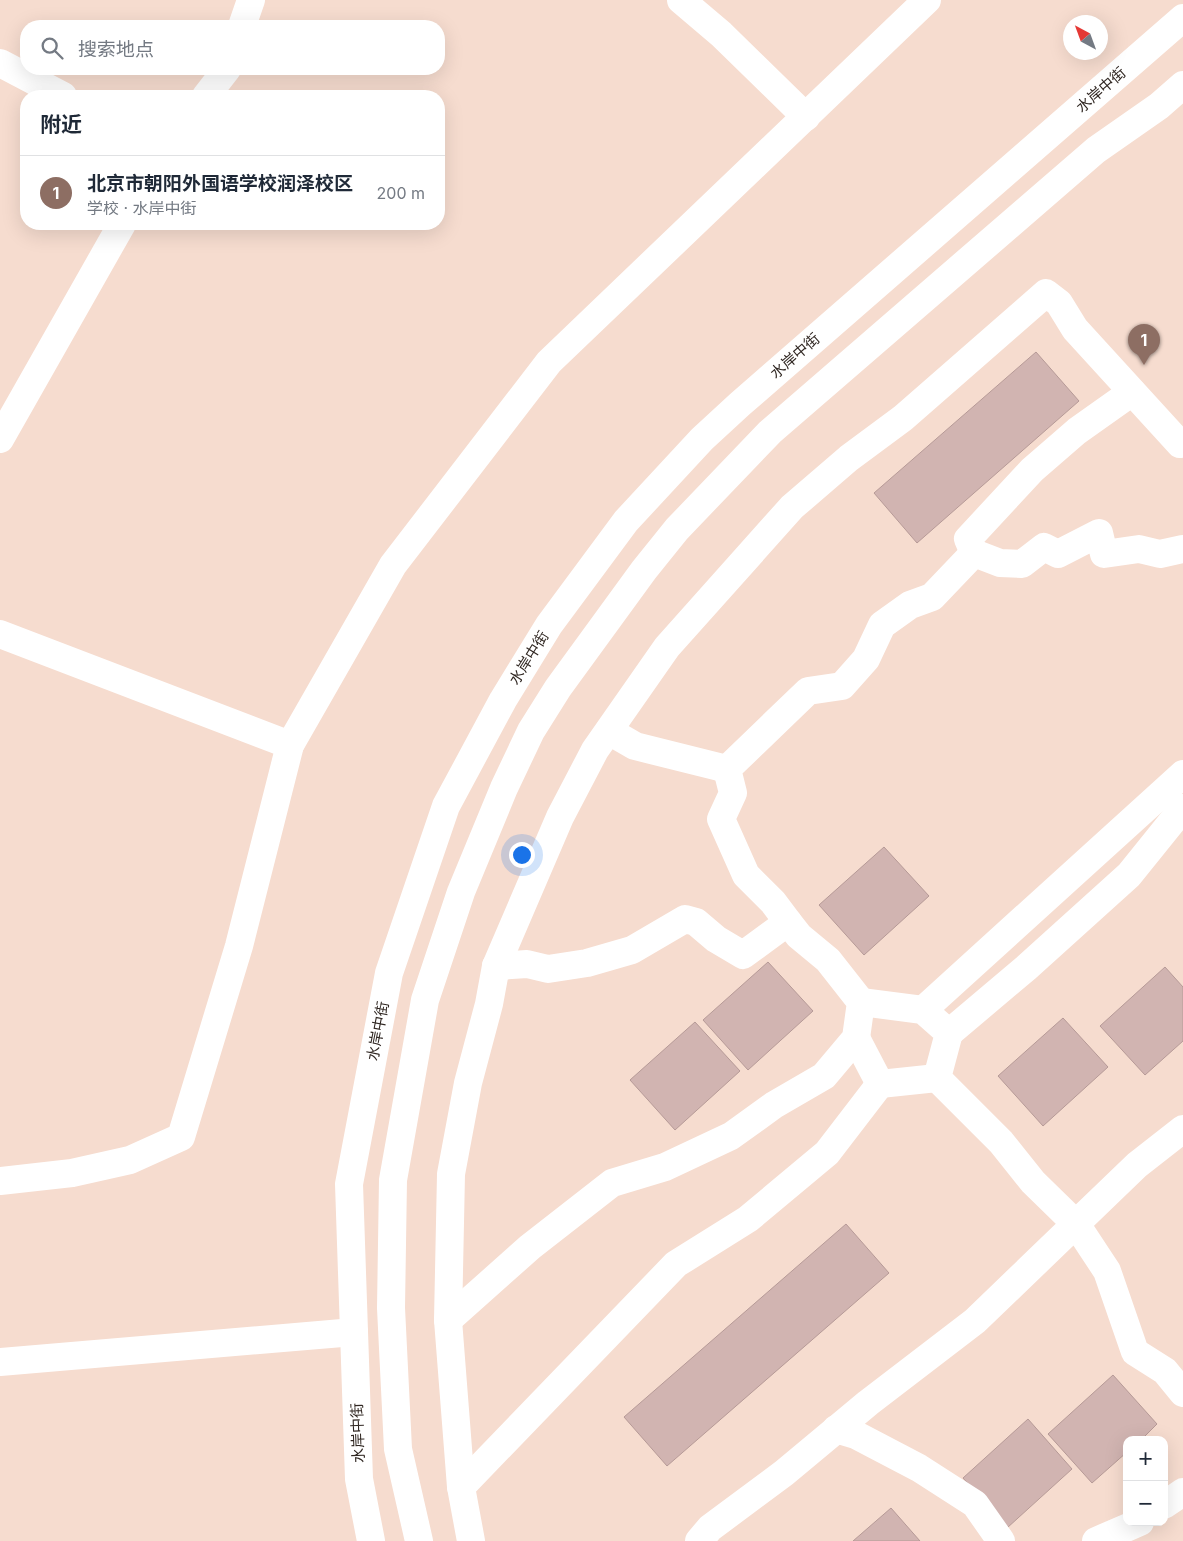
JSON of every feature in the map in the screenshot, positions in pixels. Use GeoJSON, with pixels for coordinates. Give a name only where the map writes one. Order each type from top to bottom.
{"type":"FeatureCollection","features":[{"type":"Feature","properties":{"kind":"street"},"geometry":{"type":"LineString","coordinates":[[244,20],[251,0]]}},
{"type":"Feature","properties":{"kind":"street"},"geometry":{"type":"LineString","coordinates":[[681,0],[720,34],[806,117]]}},
{"type":"Feature","properties":{"kind":"street"},"geometry":{"type":"LineString","coordinates":[[0,1181],[72,1173],[130,1160],[181,1137],[239,946],[290,745],[393,564],[549,362],[927,0]]}},
{"type":"Feature","properties":{"kind":"street","name":"水岸中街"},"geometry":{"type":"LineString","coordinates":[[371,1541],[359,1479],[349,1184],[389,973],[446,806],[502,700],[544,633],[626,521],[702,439],[1183,18]]}},
{"type":"Feature","properties":{"kind":"street"},"geometry":{"type":"LineString","coordinates":[[0,63],[20,73]]}},
{"type":"Feature","properties":{"kind":"street"},"geometry":{"type":"LineString","coordinates":[[23,75],[52,90]]}},
{"type":"Feature","properties":{"kind":"street"},"geometry":{"type":"LineString","coordinates":[[211,90],[222,75]]}},
{"type":"Feature","properties":{"kind":"street"},"geometry":{"type":"LineString","coordinates":[[419,1541],[398,1449],[391,1308],[393,1180],[425,1000],[461,892],[504,788],[531,731],[558,688],[666,542],[770,432],[1096,150],[1159,106],[1183,85]]}},
{"type":"Feature","properties":{"kind":"street"},"geometry":{"type":"LineString","coordinates":[[0,439],[119,230]]}},
{"type":"Feature","properties":{"kind":"street"},"geometry":{"type":"LineString","coordinates":[[471,1541],[461,1487],[448,1320],[451,1174],[468,1083],[490,1004],[496,966],[560,817],[595,750],[667,647],[792,507],[849,458],[903,418],[1046,293],[1059,303],[1075,329],[1182,445]]}},
{"type":"Feature","properties":{"kind":"street"},"geometry":{"type":"LineString","coordinates":[[1132,392],[1077,431],[1032,470],[968,539],[974,553],[1000,563],[1022,564],[1044,547],[1058,554],[1099,533],[1104,554],[1139,549],[1160,554],[1183,550]]}},
{"type":"Feature","properties":{"kind":"street"},"geometry":{"type":"LineString","coordinates":[[727,769],[808,691],[842,686],[866,659],[882,625],[910,605],[932,597],[974,553]]}},
{"type":"Feature","properties":{"kind":"street"},"geometry":{"type":"LineString","coordinates":[[0,634],[290,745]]}},
{"type":"Feature","properties":{"kind":"street"},"geometry":{"type":"LineString","coordinates":[[609,731],[635,746],[727,769]]}},
{"type":"Feature","properties":{"kind":"street"},"geometry":{"type":"LineString","coordinates":[[448,1320],[530,1247],[612,1183],[665,1167],[731,1136],[774,1105],[824,1076],[856,1038],[860,1002],[828,960],[799,936],[773,902],[746,875],[721,819],[733,793],[727,769]]}},
{"type":"Feature","properties":{"kind":"street"},"geometry":{"type":"LineString","coordinates":[[923,1010],[1183,774]]}},
{"type":"Feature","properties":{"kind":"street"},"geometry":{"type":"LineString","coordinates":[[936,1078],[949,1033],[1026,968],[1129,876],[1183,808]]}},
{"type":"Feature","properties":{"kind":"street"},"geometry":{"type":"LineString","coordinates":[[496,966],[527,964],[548,970],[587,963],[632,950],[685,920],[696,922],[716,939],[744,956],[788,922]]}},
{"type":"Feature","properties":{"kind":"street"},"geometry":{"type":"LineString","coordinates":[[860,1002],[923,1010],[949,1033]]}},
{"type":"Feature","properties":{"kind":"street"},"geometry":{"type":"LineString","coordinates":[[856,1038],[880,1084]]}},
{"type":"Feature","properties":{"kind":"street"},"geometry":{"type":"LineString","coordinates":[[461,1487],[676,1264],[748,1219],[827,1153],[880,1084],[936,1078]]}},
{"type":"Feature","properties":{"kind":"street"},"geometry":{"type":"LineString","coordinates":[[936,1078],[1002,1142],[1033,1182],[1076,1224],[1107,1270],[1135,1352],[1166,1371],[1183,1393]]}},
{"type":"Feature","properties":{"kind":"street"},"geometry":{"type":"LineString","coordinates":[[699,1541],[710,1528],[784,1473],[836,1429],[975,1321],[1138,1165],[1183,1129]]}},
{"type":"Feature","properties":{"kind":"street"},"geometry":{"type":"LineString","coordinates":[[0,1362],[354,1332]]}},
{"type":"Feature","properties":{"kind":"street"},"geometry":{"type":"LineString","coordinates":[[836,1429],[856,1435],[919,1468],[976,1504],[1001,1541]]}},
{"type":"Feature","properties":{"kind":"street"},"geometry":{"type":"LineString","coordinates":[[1168,1502],[1183,1492]]}},
{"type":"Feature","properties":{"kind":"street"},"geometry":{"type":"LineString","coordinates":[[1096,1541],[1131,1526]]}},
{"type":"Feature","properties":{"kind":"building"},"geometry":{"type":"Polygon","coordinates":[[[1036,352],[1079,401],[917,543],[874,493],[1036,352]]]}},
{"type":"Feature","properties":{"kind":"building"},"geometry":{"type":"Polygon","coordinates":[[[884,847],[929,896],[864,955],[819,905],[884,847]]]}},
{"type":"Feature","properties":{"kind":"building"},"geometry":{"type":"Polygon","coordinates":[[[768,962],[813,1011],[748,1070],[703,1020],[768,962]]]}},
{"type":"Feature","properties":{"kind":"building"},"geometry":{"type":"Polygon","coordinates":[[[1165,967],[1183,987],[1183,1041],[1145,1075],[1100,1026],[1165,967]]]}},
{"type":"Feature","properties":{"kind":"building"},"geometry":{"type":"Polygon","coordinates":[[[1063,1018],[1108,1067],[1043,1126],[998,1076],[1063,1018]]]}},
{"type":"Feature","properties":{"kind":"building"},"geometry":{"type":"Polygon","coordinates":[[[695,1022],[740,1071],[675,1130],[630,1080],[695,1022]]]}},
{"type":"Feature","properties":{"kind":"building"},"geometry":{"type":"Polygon","coordinates":[[[846,1224],[889,1273],[667,1466],[624,1417],[846,1224]]]}},
{"type":"Feature","properties":{"kind":"building"},"geometry":{"type":"Polygon","coordinates":[[[1113,1375],[1157,1424],[1145,1436],[1123,1436],[1123,1456],[1092,1483],[1048,1434],[1113,1375]]]}},
{"type":"Feature","properties":{"kind":"building"},"geometry":{"type":"Polygon","coordinates":[[[1028,1419],[1072,1469],[1007,1528],[963,1478],[1028,1419]]]}},
{"type":"Feature","properties":{"kind":"building"},"geometry":{"type":"Polygon","coordinates":[[[891,1508],[920,1541],[853,1541],[891,1508]]]}},
{"type":"Feature","properties":{"kind":"place","name":"北京市朝阳外国语学校润泽校区"},"geometry":{"type":"Point","coordinates":[1144,365]}}]}
